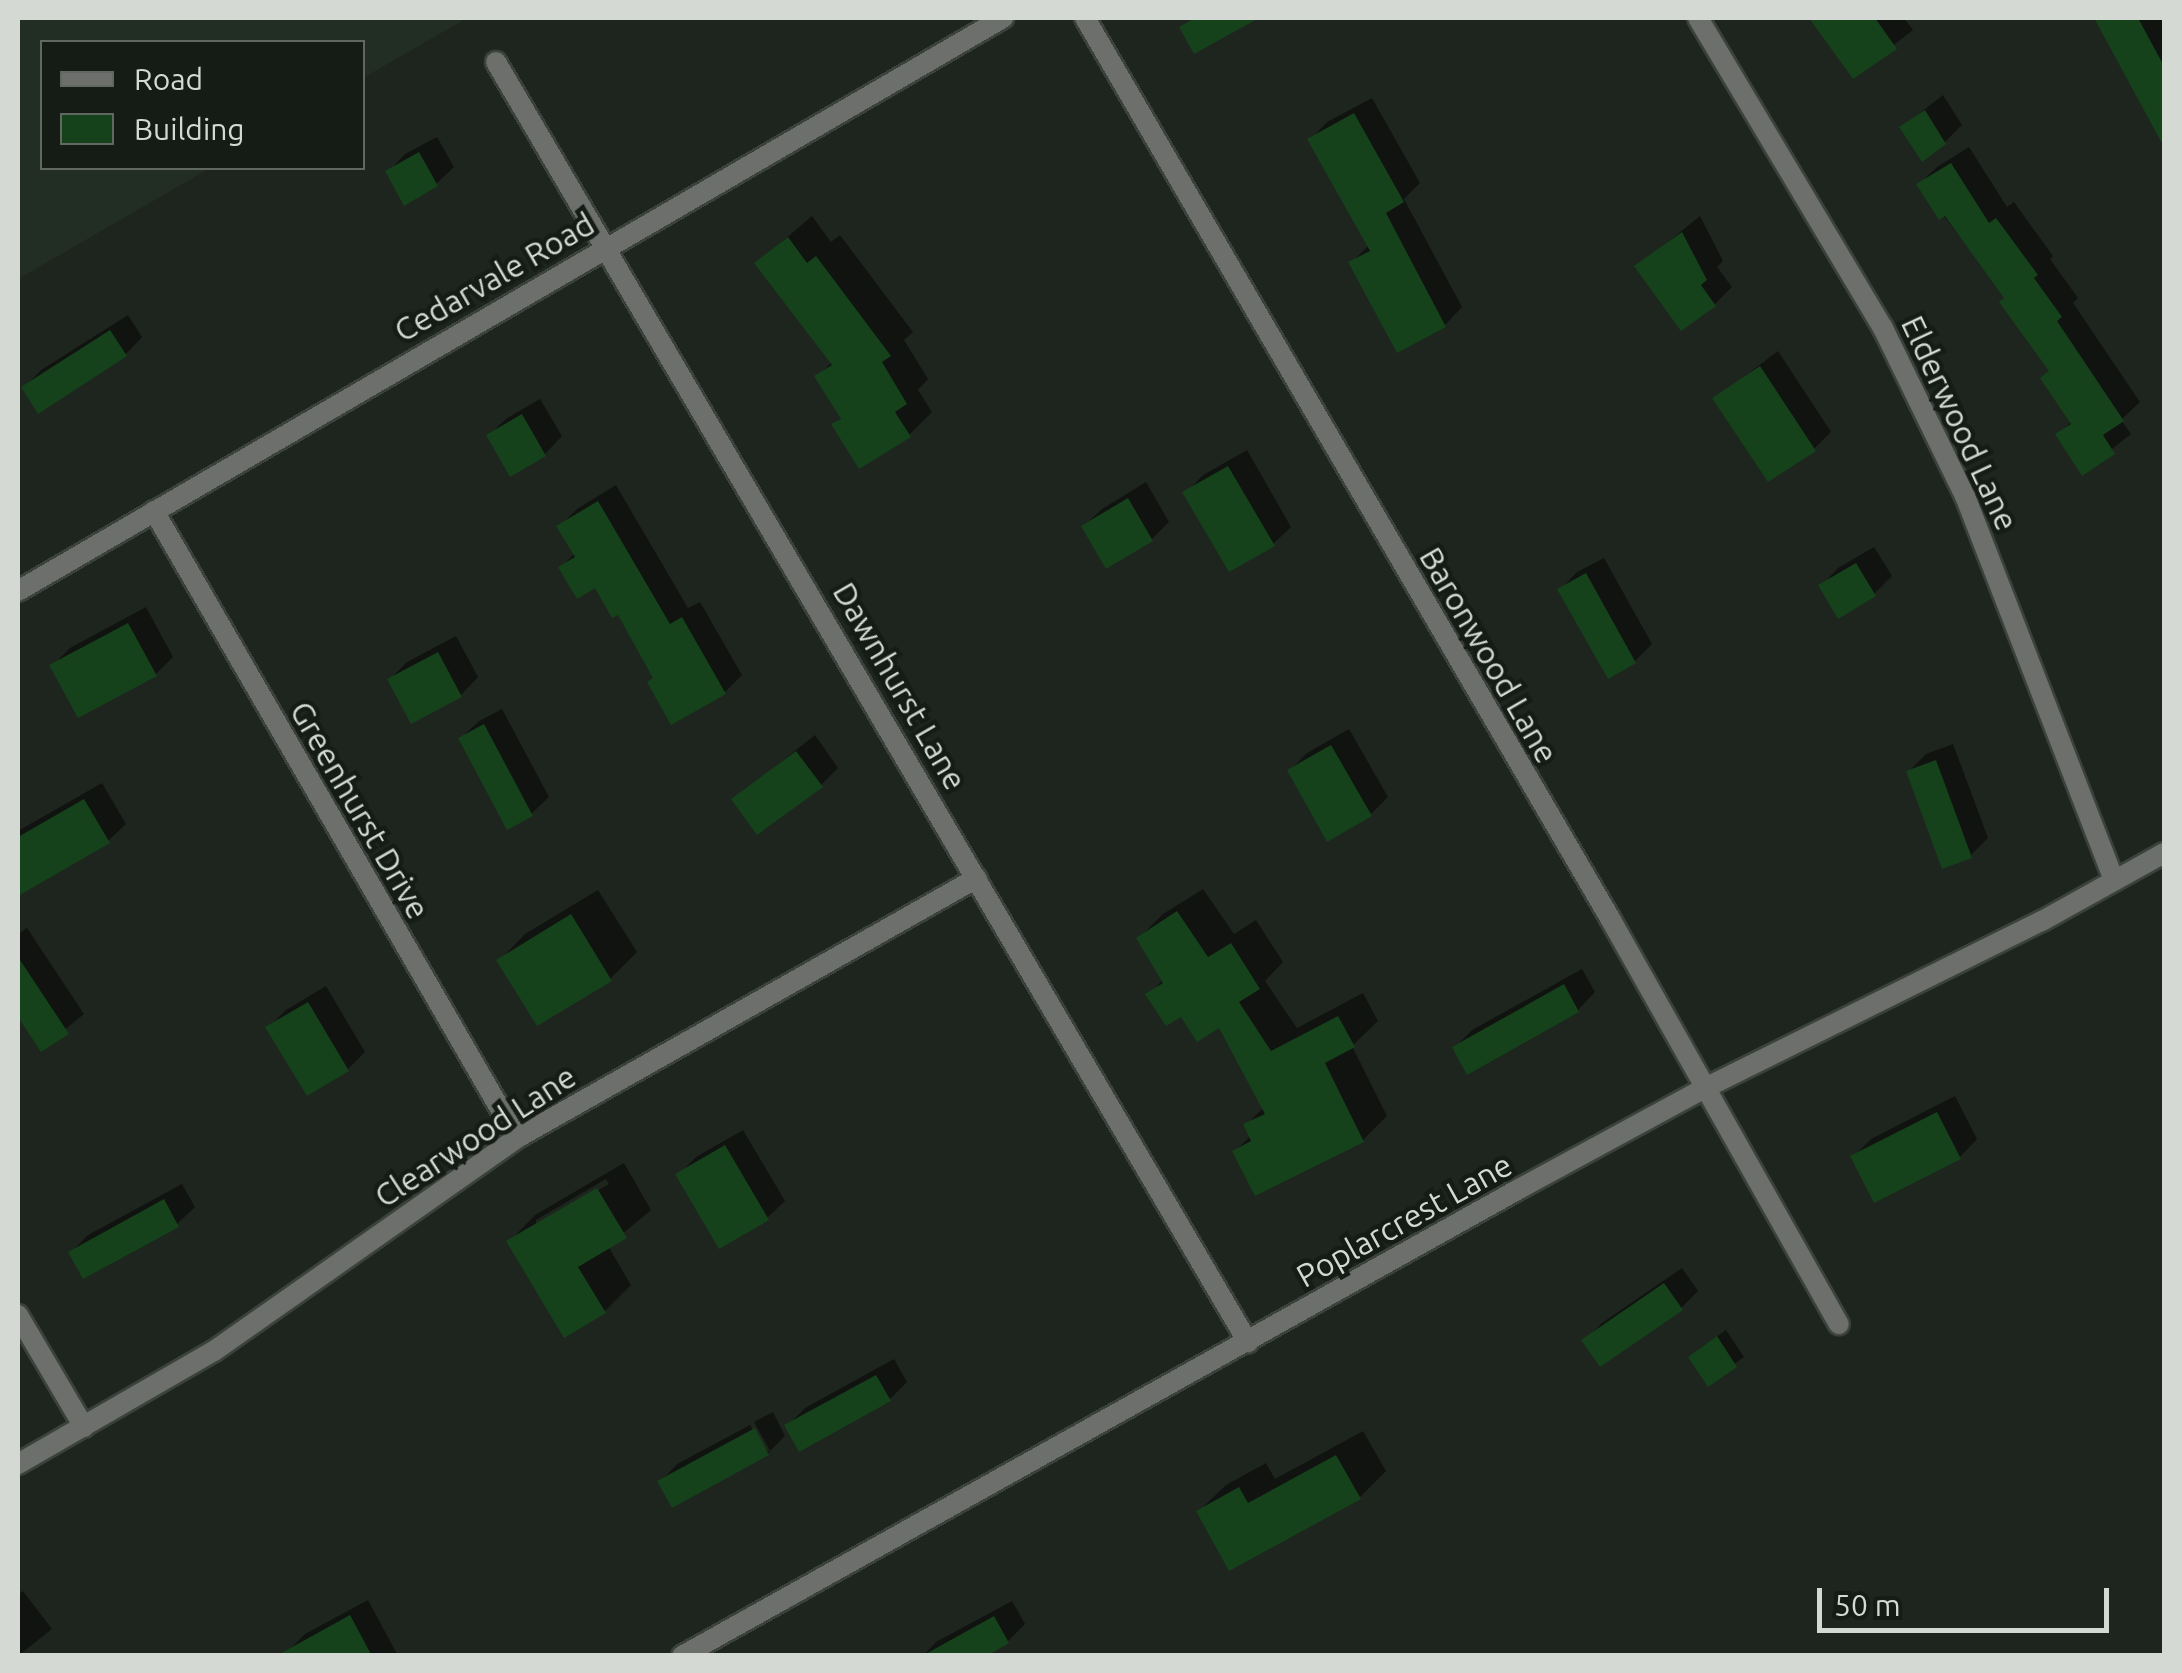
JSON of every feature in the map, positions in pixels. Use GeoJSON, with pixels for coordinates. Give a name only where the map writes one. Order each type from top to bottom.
{"type":"FeatureCollection","features":[{"type":"Feature","properties":{"kind":"street","name":"Cedarvale Road"},"geometry":{"type":"LineString","coordinates":[[18,591],[604,246],[1003,18]]}},
{"type":"Feature","properties":{"kind":"street","name":"Baronwood Lane"},"geometry":{"type":"LineString","coordinates":[[1085,18],[1838,1324]]}},
{"type":"Feature","properties":{"kind":"street","name":"Elderwood Lane"},"geometry":{"type":"LineString","coordinates":[[1698,18],[1883,328],[1966,496],[2114,880]]}},
{"type":"Feature","properties":{"kind":"street","name":"Dawnhurst Lane"},"geometry":{"type":"LineString","coordinates":[[496,62],[1248,1342]]}},
{"type":"Feature","properties":{"kind":"street","name":"Greenhurst Drive"},"geometry":{"type":"LineString","coordinates":[[154,511],[517,1138]]}},
{"type":"Feature","properties":{"kind":"street","name":"Poplarcrest Lane"},"geometry":{"type":"LineString","coordinates":[[682,1656],[1705,1088],[1863,1013],[2164,853]]}},
{"type":"Feature","properties":{"kind":"street","name":"Clearwood Lane"},"geometry":{"type":"LineString","coordinates":[[18,1464],[214,1350],[517,1138],[977,878]]}},
{"type":"Feature","properties":{"kind":"street"},"geometry":{"type":"LineString","coordinates":[[18,1315],[84,1427]]}},
{"type":"Feature","properties":{"kind":"shaded area"},"geometry":{"type":"Polygon","coordinates":[[[18,18],[467,18],[365,77],[365,40],[40,40],[40,170],[207,170],[18,279],[18,18]]]}},
{"type":"Feature","properties":{"kind":"building"},"geometry":{"type":"Polygon","coordinates":[[[1195,18],[1259,18],[1194,54],[1179,27],[1195,18]]]}},
{"type":"Feature","properties":{"kind":"building"},"geometry":{"type":"Polygon","coordinates":[[[1809,18],[1875,18],[1897,49],[1853,79],[1809,18]]]}},
{"type":"Feature","properties":{"kind":"building"},"geometry":{"type":"Polygon","coordinates":[[[2094,18],[2138,18],[2164,66],[2164,147],[2094,18]]]}},
{"type":"Feature","properties":{"kind":"building"},"geometry":{"type":"Polygon","coordinates":[[[1925,110],[1946,144],[1922,162],[1899,127],[1925,110]]]}},
{"type":"Feature","properties":{"kind":"building"},"geometry":{"type":"Polygon","coordinates":[[[1354,113],[1404,202],[1386,213],[1446,327],[1397,353],[1348,262],[1370,251],[1307,139],[1354,113]]]}},
{"type":"Feature","properties":{"kind":"building"},"geometry":{"type":"Polygon","coordinates":[[[419,152],[438,186],[404,206],[385,171],[419,152]]]}},
{"type":"Feature","properties":{"kind":"building"},"geometry":{"type":"Polygon","coordinates":[[[1951,163],[1989,223],[1996,218],[2038,275],[2034,278],[2062,317],[2057,321],[2124,421],[2103,435],[2115,454],[2082,476],[2055,434],[2071,424],[2040,378],[2049,371],[1999,302],[2004,298],[1945,216],[1939,220],[1916,184],[1951,163]]]}},
{"type":"Feature","properties":{"kind":"building"},"geometry":{"type":"Polygon","coordinates":[[[1682,232],[1707,280],[1701,285],[1716,306],[1681,331],[1634,266],[1682,232]]]}},
{"type":"Feature","properties":{"kind":"building"},"geometry":{"type":"Polygon","coordinates":[[[788,237],[807,263],[816,256],[891,356],[882,362],[907,404],[895,412],[911,437],[859,469],[831,424],[841,419],[814,376],[832,365],[754,263],[788,237]]]}},
{"type":"Feature","properties":{"kind":"building"},"geometry":{"type":"Polygon","coordinates":[[[110,330],[127,356],[38,414],[21,387],[110,330]]]}},
{"type":"Feature","properties":{"kind":"building"},"geometry":{"type":"Polygon","coordinates":[[[1760,366],[1816,451],[1768,482],[1712,398],[1760,366]]]}},
{"type":"Feature","properties":{"kind":"building"},"geometry":{"type":"Polygon","coordinates":[[[522,414],[546,456],[510,477],[486,435],[522,414]]]}},
{"type":"Feature","properties":{"kind":"building"},"geometry":{"type":"Polygon","coordinates":[[[1228,466],[1275,546],[1229,572],[1182,492],[1228,466]]]}},
{"type":"Feature","properties":{"kind":"building"},"geometry":{"type":"Polygon","coordinates":[[[1128,498],[1153,541],[1106,569],[1081,526],[1128,498]]]}},
{"type":"Feature","properties":{"kind":"building"},"geometry":{"type":"Polygon","coordinates":[[[598,501],[670,624],[682,617],[726,694],[671,725],[647,682],[653,678],[618,615],[612,618],[595,588],[577,599],[558,567],[575,557],[556,526],[598,501]]]}},
{"type":"Feature","properties":{"kind":"building"},"geometry":{"type":"Polygon","coordinates":[[[1856,563],[1876,596],[1838,619],[1818,585],[1856,563]]]}},
{"type":"Feature","properties":{"kind":"building"},"geometry":{"type":"Polygon","coordinates":[[[1586,573],[1636,663],[1608,679],[1557,589],[1586,573]]]}},
{"type":"Feature","properties":{"kind":"building"},"geometry":{"type":"Polygon","coordinates":[[[128,623],[157,676],[78,718],[49,665],[128,623]]]}},
{"type":"Feature","properties":{"kind":"building"},"geometry":{"type":"Polygon","coordinates":[[[438,652],[462,697],[411,724],[387,679],[438,652]]]}},
{"type":"Feature","properties":{"kind":"building"},"geometry":{"type":"Polygon","coordinates":[[[484,724],[533,816],[507,830],[458,738],[484,724]]]}},
{"type":"Feature","properties":{"kind":"building"},"geometry":{"type":"Polygon","coordinates":[[[1331,745],[1372,816],[1327,842],[1287,770],[1331,745]]]}},
{"type":"Feature","properties":{"kind":"building"},"geometry":{"type":"Polygon","coordinates":[[[796,751],[823,787],[757,835],[731,799],[796,751]]]}},
{"type":"Feature","properties":{"kind":"building"},"geometry":{"type":"Polygon","coordinates":[[[1936,760],[1972,858],[1942,869],[1906,771],[1936,760]]]}},
{"type":"Feature","properties":{"kind":"building"},"geometry":{"type":"Polygon","coordinates":[[[84,799],[110,843],[18,896],[18,837],[84,799]]]}},
{"type":"Feature","properties":{"kind":"building"},"geometry":{"type":"Polygon","coordinates":[[[1177,911],[1208,957],[1231,943],[1260,989],[1239,1002],[1271,1051],[1338,1016],[1355,1047],[1325,1063],[1364,1142],[1255,1196],[1232,1151],[1251,1141],[1243,1124],[1265,1114],[1219,1028],[1197,1042],[1181,1017],[1166,1026],[1145,994],[1163,983],[1136,938],[1177,911]]]}},
{"type":"Feature","properties":{"kind":"building"},"geometry":{"type":"Polygon","coordinates":[[[571,914],[612,981],[537,1026],[496,960],[571,914]]]}},
{"type":"Feature","properties":{"kind":"building"},"geometry":{"type":"Polygon","coordinates":[[[18,957],[69,1034],[41,1052],[18,1017],[18,957]]]}},
{"type":"Feature","properties":{"kind":"building"},"geometry":{"type":"Polygon","coordinates":[[[1564,984],[1579,1012],[1467,1075],[1452,1047],[1564,984]]]}},
{"type":"Feature","properties":{"kind":"building"},"geometry":{"type":"Polygon","coordinates":[[[308,1002],[349,1071],[307,1096],[265,1027],[308,1002]]]}},
{"type":"Feature","properties":{"kind":"building"},"geometry":{"type":"Polygon","coordinates":[[[1937,1112],[1961,1159],[1874,1203],[1850,1156],[1937,1112]]]}},
{"type":"Feature","properties":{"kind":"building"},"geometry":{"type":"Polygon","coordinates":[[[725,1145],[769,1220],[719,1249],[675,1174],[725,1145]]]}},
{"type":"Feature","properties":{"kind":"building"},"geometry":{"type":"Polygon","coordinates":[[[597,1188],[627,1238],[578,1267],[606,1313],[564,1338],[506,1241],[597,1188]]]}},
{"type":"Feature","properties":{"kind":"building"},"geometry":{"type":"Polygon","coordinates":[[[164,1199],[179,1227],[83,1279],[68,1252],[164,1199]]]}},
{"type":"Feature","properties":{"kind":"building"},"geometry":{"type":"Polygon","coordinates":[[[1664,1283],[1683,1310],[1600,1367],[1581,1340],[1664,1283]]]}},
{"type":"Feature","properties":{"kind":"building"},"geometry":{"type":"Polygon","coordinates":[[[1717,1336],[1737,1367],[1708,1387],[1688,1357],[1717,1336]]]}},
{"type":"Feature","properties":{"kind":"building"},"geometry":{"type":"Polygon","coordinates":[[[876,1375],[891,1401],[799,1452],[784,1425],[876,1375]]]}},
{"type":"Feature","properties":{"kind":"building"},"geometry":{"type":"Polygon","coordinates":[[[755,1428],[769,1455],[672,1508],[657,1481],[755,1428]]]}},
{"type":"Feature","properties":{"kind":"building"},"geometry":{"type":"Polygon","coordinates":[[[1336,1455],[1361,1499],[1229,1571],[1196,1511],[1239,1487],[1248,1503],[1336,1455]]]}},
{"type":"Feature","properties":{"kind":"building"},"geometry":{"type":"Polygon","coordinates":[[[350,1615],[372,1656],[276,1656],[350,1615]]]}},
{"type":"Feature","properties":{"kind":"building"},"geometry":{"type":"Polygon","coordinates":[[[994,1616],[1009,1643],[986,1656],[922,1656],[994,1616]]]}}]}
